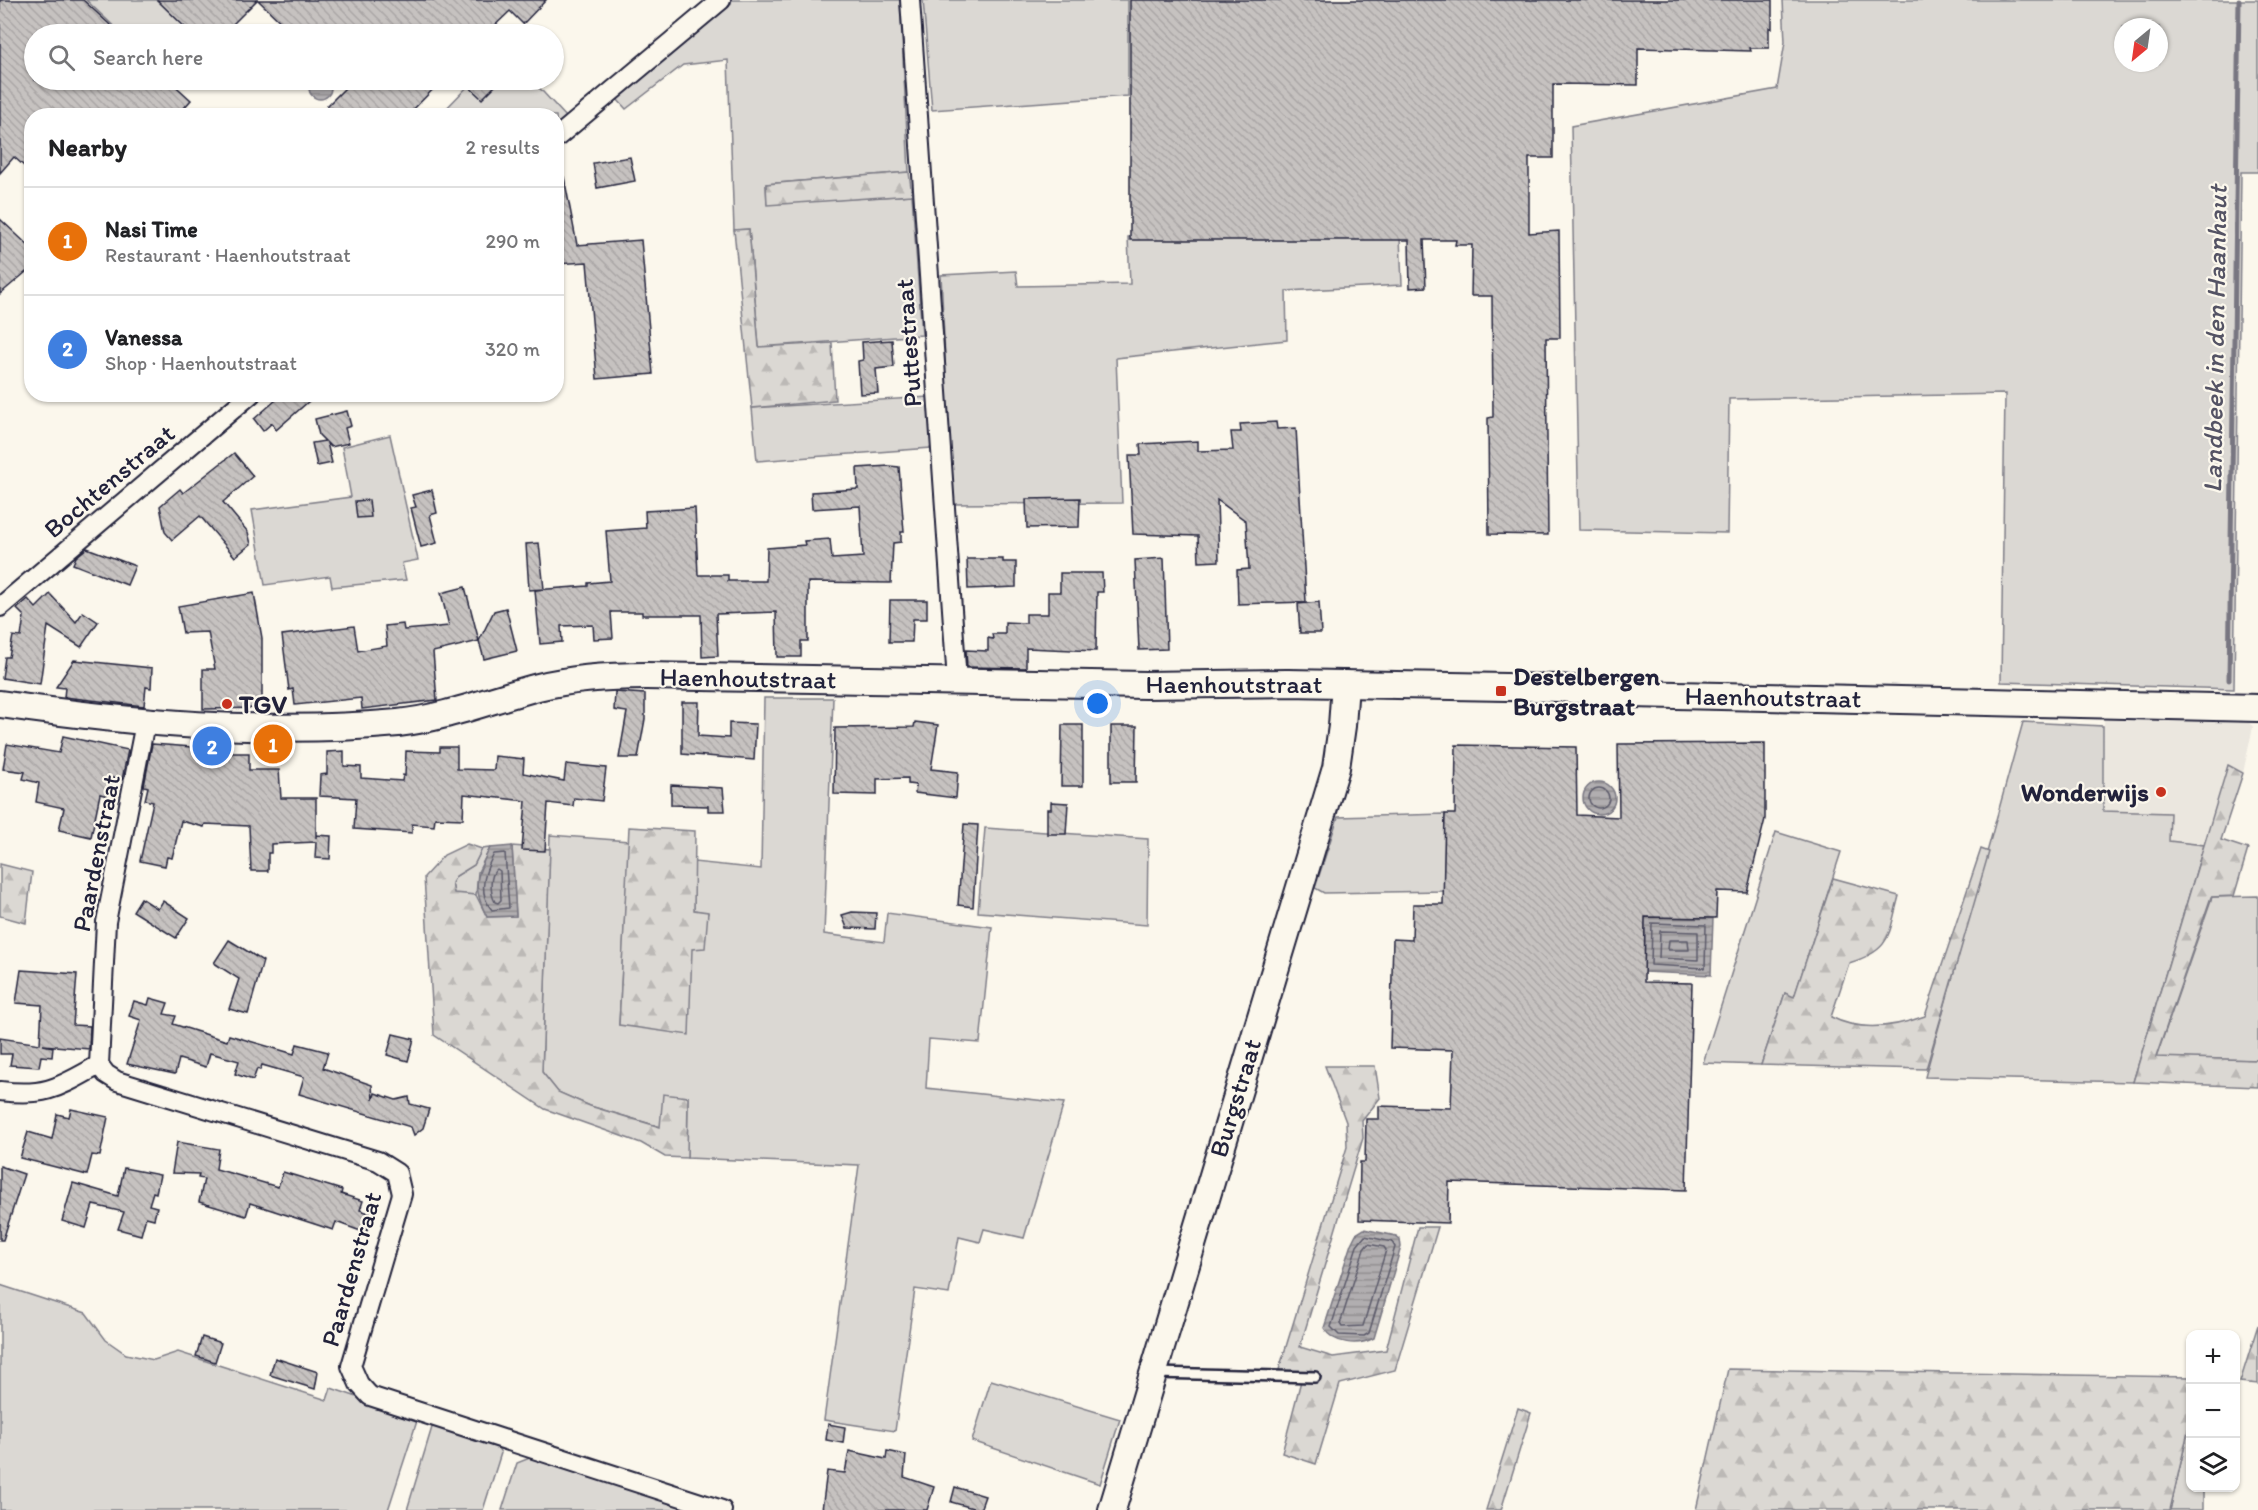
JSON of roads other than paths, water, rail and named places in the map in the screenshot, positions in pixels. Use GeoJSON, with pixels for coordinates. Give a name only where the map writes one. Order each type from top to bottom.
{"type":"FeatureCollection","features":[{"type":"Feature","properties":{"kind":"street"},"geometry":{"type":"LineString","coordinates":[[564,131],[721,0]]}},
{"type":"Feature","properties":{"kind":"street","name":"Puttestraat"},"geometry":{"type":"LineString","coordinates":[[910,0],[957,682]]}},
{"type":"Feature","properties":{"kind":"street","name":"Bochtenstraat"},"geometry":{"type":"LineString","coordinates":[[0,607],[242,402]]}},
{"type":"Feature","properties":{"kind":"street","name":"Haenhoutstraat"},"geometry":{"type":"LineString","coordinates":[[0,704],[145,723],[264,727],[398,723],[429,718],[562,682],[612,676],[1145,685],[1344,684],[1558,688],[1632,694],[2258,708]]}},
{"type":"Feature","properties":{"kind":"street","name":"Burgstraat"},"geometry":{"type":"LineString","coordinates":[[1112,1510],[1335,768],[1342,726],[1344,684]]}},
{"type":"Feature","properties":{"kind":"street","name":"Paardenstraat"},"geometry":{"type":"LineString","coordinates":[[145,723],[106,922],[99,1065],[106,1074],[117,1081],[378,1161],[397,1173],[402,1194],[351,1366],[359,1384],[370,1396],[722,1510]]}},
{"type":"Feature","properties":{"kind":"street"},"geometry":{"type":"LineString","coordinates":[[0,1090],[28,1095],[49,1092],[99,1065]]}},
{"type":"Feature","properties":{"kind":"lane"},"geometry":{"type":"LineString","coordinates":[[1153,1373],[1315,1377]]}},
{"type":"Feature","properties":{"kind":"water"},"geometry":{"type":"Polygon","coordinates":[[[310,90],[330,90],[328,96],[320,99],[312,96],[310,90]]]}},
{"type":"Feature","properties":{"kind":"water"},"geometry":{"type":"Polygon","coordinates":[[[1599,782],[1611,786],[1615,798],[1611,810],[1599,814],[1587,810],[1583,798],[1587,786],[1599,782]]]}},
{"type":"Feature","properties":{"kind":"water"},"geometry":{"type":"Polygon","coordinates":[[[512,846],[516,916],[487,917],[477,890],[481,867],[490,848],[512,846]]]}},
{"type":"Feature","properties":{"kind":"water"},"geometry":{"type":"Polygon","coordinates":[[[1645,917],[1713,918],[1711,975],[1644,972],[1645,917]]]}},
{"type":"Feature","properties":{"kind":"water"},"geometry":{"type":"Polygon","coordinates":[[[1364,1229],[1396,1236],[1400,1239],[1401,1247],[1374,1338],[1354,1343],[1340,1341],[1328,1334],[1324,1328],[1351,1244],[1356,1234],[1364,1229]]]}},
{"type":"Feature","properties":{"kind":"waterway","name":"Landbeek in den Haanhaut"},"geometry":{"type":"LineString","coordinates":[[2229,680],[2239,0]]}},
{"type":"Feature","properties":{"kind":"place","name":"Destelbergen Burgstraat"},"geometry":{"type":"Point","coordinates":[1501,691]}},
{"type":"Feature","properties":{"kind":"place","name":"TGV"},"geometry":{"type":"Point","coordinates":[227,704]}},
{"type":"Feature","properties":{"kind":"place","name":"Nasi Time"},"geometry":{"type":"Point","coordinates":[273,744]}},
{"type":"Feature","properties":{"kind":"place","name":"Vanessa"},"geometry":{"type":"Point","coordinates":[212,746]}},
{"type":"Feature","properties":{"kind":"place","name":"Wonderwijs"},"geometry":{"type":"Point","coordinates":[2161,792]}}]}
